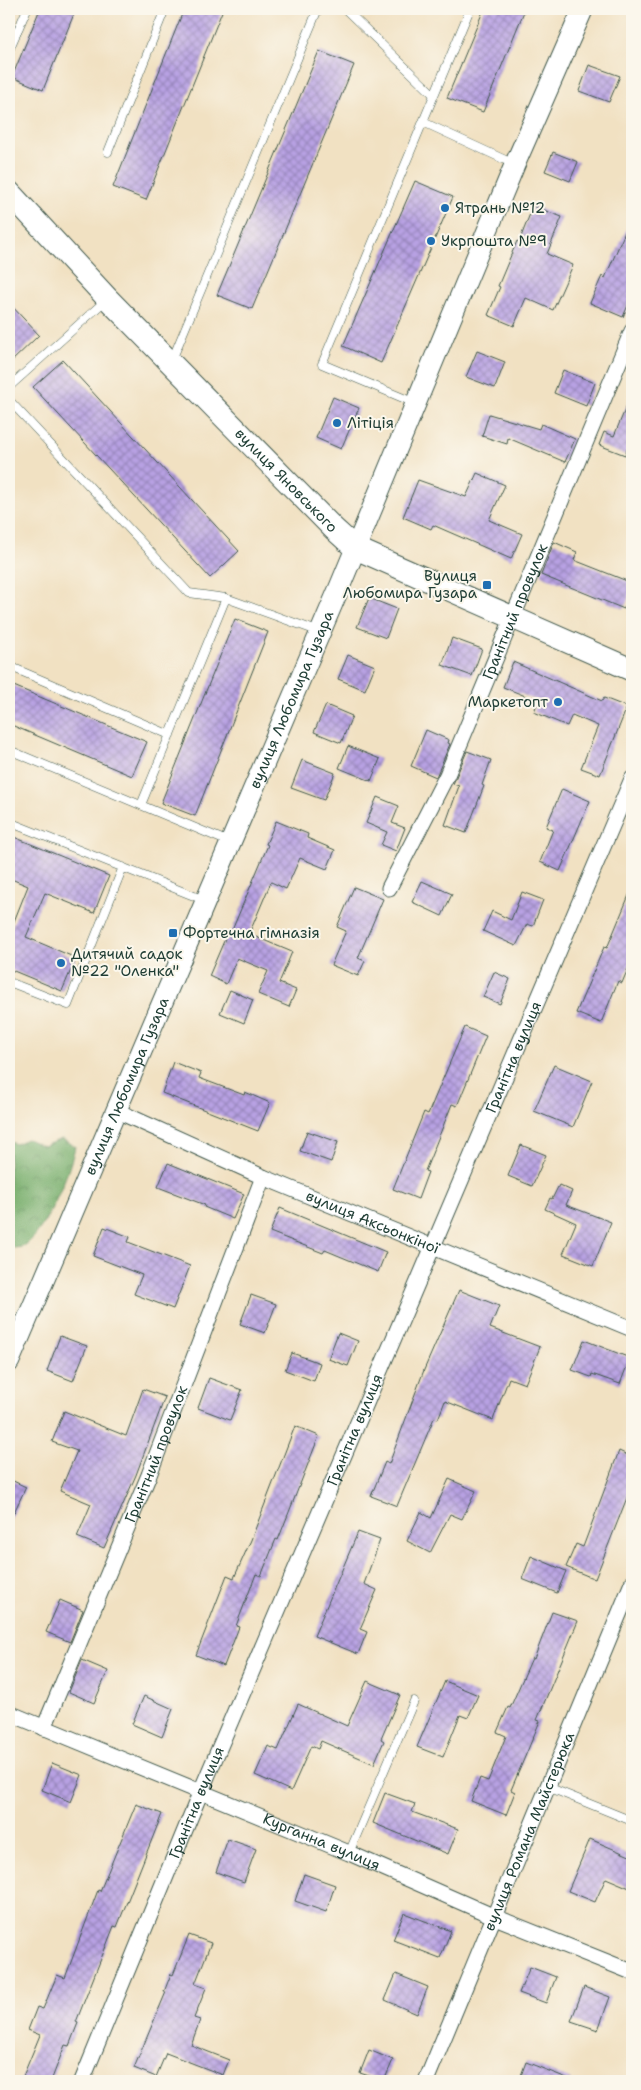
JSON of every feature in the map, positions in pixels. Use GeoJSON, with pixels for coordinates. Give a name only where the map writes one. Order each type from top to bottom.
{"type":"FeatureCollection","features":[{"type":"Feature","properties":{"kind":"main road","name":"вулиця Яновського"},"geometry":{"type":"LineString","coordinates":[[9,192],[108,299],[334,529],[355,548],[632,670]]}},
{"type":"Feature","properties":{"kind":"street","name":"вулиця Любомира Гузара"},"geometry":{"type":"LineString","coordinates":[[9,1362],[320,632],[515,164],[583,9]]}},
{"type":"Feature","properties":{"kind":"street","name":"Гранітний провулок"},"geometry":{"type":"LineString","coordinates":[[389,888],[447,775],[632,331]]}},
{"type":"Feature","properties":{"kind":"street","name":"Гранітна вулиця"},"geometry":{"type":"LineString","coordinates":[[82,2081],[201,1791],[632,780]]}},
{"type":"Feature","properties":{"kind":"street","name":"вулиця Аксьонкіної"},"geometry":{"type":"LineString","coordinates":[[115,1110],[263,1177],[632,1328]]}},
{"type":"Feature","properties":{"kind":"street","name":"Гранітний провулок"},"geometry":{"type":"LineString","coordinates":[[44,1728],[149,1475],[263,1177]]}},
{"type":"Feature","properties":{"kind":"street","name":"вулиця Романа Майстерюка"},"geometry":{"type":"LineString","coordinates":[[426,2081],[632,1583]]}},
{"type":"Feature","properties":{"kind":"street","name":"Курганна вулиця"},"geometry":{"type":"LineString","coordinates":[[9,1713],[349,1853],[495,1917],[632,1972]]}},
{"type":"Feature","properties":{"kind":"lane"},"geometry":{"type":"LineString","coordinates":[[9,47],[27,9]]}},
{"type":"Feature","properties":{"kind":"lane"},"geometry":{"type":"LineString","coordinates":[[108,152],[165,9]]}},
{"type":"Feature","properties":{"kind":"lane"},"geometry":{"type":"LineString","coordinates":[[171,362],[318,9]]}},
{"type":"Feature","properties":{"kind":"lane"},"geometry":{"type":"LineString","coordinates":[[345,9],[434,94]]}},
{"type":"Feature","properties":{"kind":"lane"},"geometry":{"type":"LineString","coordinates":[[415,403],[322,364],[470,9]]}},
{"type":"Feature","properties":{"kind":"lane"},"geometry":{"type":"LineString","coordinates":[[423,122],[515,164]]}},
{"type":"Feature","properties":{"kind":"lane"},"geometry":{"type":"LineString","coordinates":[[9,387],[108,299]]}},
{"type":"Feature","properties":{"kind":"lane"},"geometry":{"type":"LineString","coordinates":[[9,400],[190,593],[226,598],[320,632]]}},
{"type":"Feature","properties":{"kind":"lane"},"geometry":{"type":"LineString","coordinates":[[141,805],[226,598]]}},
{"type":"Feature","properties":{"kind":"lane"},"geometry":{"type":"LineString","coordinates":[[9,666],[170,734]]}},
{"type":"Feature","properties":{"kind":"lane"},"geometry":{"type":"LineString","coordinates":[[9,750],[229,842]]}},
{"type":"Feature","properties":{"kind":"lane"},"geometry":{"type":"LineString","coordinates":[[9,822],[206,900]]}},
{"type":"Feature","properties":{"kind":"lane"},"geometry":{"type":"LineString","coordinates":[[9,982],[68,1005],[123,867]]}},
{"type":"Feature","properties":{"kind":"lane"},"geometry":{"type":"LineString","coordinates":[[349,1853],[414,1701]]}},
{"type":"Feature","properties":{"kind":"lane"},"geometry":{"type":"LineString","coordinates":[[548,1787],[632,1822]]}},
{"type":"Feature","properties":{"kind":"green space"},"geometry":{"type":"Polygon","coordinates":[[[27,1139],[43,1146],[62,1139],[75,1146],[63,1185],[40,1228],[24,1246],[9,1248],[9,1141],[15,1144],[27,1139]]]}},
{"type":"Feature","properties":{"kind":"building"},"geometry":{"type":"Polygon","coordinates":[[[40,9],[76,9],[43,90],[12,77],[40,9]]]}},
{"type":"Feature","properties":{"kind":"building"},"geometry":{"type":"Polygon","coordinates":[[[184,9],[223,9],[146,200],[113,187],[184,9]]]}},
{"type":"Feature","properties":{"kind":"building"},"geometry":{"type":"Polygon","coordinates":[[[484,9],[525,9],[483,112],[447,98],[484,9]]]}},
{"type":"Feature","properties":{"kind":"building"},"geometry":{"type":"Polygon","coordinates":[[[319,51],[354,65],[252,309],[217,295],[319,51]]]}},
{"type":"Feature","properties":{"kind":"building"},"geometry":{"type":"Polygon","coordinates":[[[589,65],[620,76],[609,102],[579,91],[589,65]]]}},
{"type":"Feature","properties":{"kind":"building"},"geometry":{"type":"Polygon","coordinates":[[[553,152],[578,162],[570,181],[545,171],[553,152]]]}},
{"type":"Feature","properties":{"kind":"building"},"geometry":{"type":"Polygon","coordinates":[[[415,181],[453,197],[381,363],[343,346],[415,181]]]}},
{"type":"Feature","properties":{"kind":"building"},"geometry":{"type":"Polygon","coordinates":[[[533,206],[562,217],[547,254],[573,265],[553,310],[526,298],[514,326],[488,315],[500,287],[498,286],[517,241],[519,242],[533,206]]]}},
{"type":"Feature","properties":{"kind":"building"},"geometry":{"type":"Polygon","coordinates":[[[632,216],[632,296],[623,317],[590,303],[602,276],[605,278],[632,216]]]}},
{"type":"Feature","properties":{"kind":"building"},"geometry":{"type":"Polygon","coordinates":[[[9,303],[39,335],[9,364],[9,303]]]}},
{"type":"Feature","properties":{"kind":"building"},"geometry":{"type":"Polygon","coordinates":[[[477,351],[505,362],[495,388],[466,377],[477,351]]]}},
{"type":"Feature","properties":{"kind":"building"},"geometry":{"type":"Polygon","coordinates":[[[63,360],[239,551],[210,578],[33,387],[63,360]]]}},
{"type":"Feature","properties":{"kind":"building"},"geometry":{"type":"Polygon","coordinates":[[[563,370],[595,383],[586,406],[554,393],[563,370]]]}},
{"type":"Feature","properties":{"kind":"building"},"geometry":{"type":"Polygon","coordinates":[[[632,393],[632,436],[625,455],[599,445],[604,432],[614,436],[632,393]]]}},
{"type":"Feature","properties":{"kind":"building","name":"Літіція"},"geometry":{"type":"Polygon","coordinates":[[[333,397],[359,408],[341,449],[316,438],[333,397]]]}},
{"type":"Feature","properties":{"kind":"building"},"geometry":{"type":"Polygon","coordinates":[[[489,414],[539,429],[541,424],[575,439],[565,462],[508,438],[507,444],[482,436],[489,414]]]}},
{"type":"Feature","properties":{"kind":"building"},"geometry":{"type":"Polygon","coordinates":[[[477,473],[505,485],[489,520],[522,534],[511,559],[433,525],[431,529],[403,517],[418,480],[466,497],[477,473]]]}},
{"type":"Feature","properties":{"kind":"building"},"geometry":{"type":"Polygon","coordinates":[[[554,542],[577,552],[574,560],[632,583],[632,589],[624,609],[541,575],[554,542]]]}},
{"type":"Feature","properties":{"kind":"building"},"geometry":{"type":"Polygon","coordinates":[[[369,598],[397,609],[386,638],[357,627],[369,598]]]}},
{"type":"Feature","properties":{"kind":"building"},"geometry":{"type":"Polygon","coordinates":[[[235,619],[268,632],[195,816],[161,803],[235,619]]]}},
{"type":"Feature","properties":{"kind":"building"},"geometry":{"type":"Polygon","coordinates":[[[452,638],[482,649],[472,676],[442,665],[452,638]]]}},
{"type":"Feature","properties":{"kind":"building"},"geometry":{"type":"Polygon","coordinates":[[[348,655],[375,666],[365,690],[338,679],[348,655]]]}},
{"type":"Feature","properties":{"kind":"building"},"geometry":{"type":"Polygon","coordinates":[[[513,662],[602,701],[604,698],[627,707],[600,775],[581,768],[598,726],[572,715],[567,726],[534,712],[538,701],[503,687],[513,662]]]}},
{"type":"Feature","properties":{"kind":"building"},"geometry":{"type":"Polygon","coordinates":[[[9,684],[147,742],[132,776],[9,724],[9,684]]]}},
{"type":"Feature","properties":{"kind":"building"},"geometry":{"type":"Polygon","coordinates":[[[326,705],[352,716],[341,743],[314,732],[326,705]]]}},
{"type":"Feature","properties":{"kind":"building"},"geometry":{"type":"Polygon","coordinates":[[[426,730],[449,740],[448,743],[450,744],[436,777],[411,766],[426,730]]]}},
{"type":"Feature","properties":{"kind":"building"},"geometry":{"type":"Polygon","coordinates":[[[348,746],[380,759],[371,781],[339,768],[348,746]]]}},
{"type":"Feature","properties":{"kind":"building"},"geometry":{"type":"Polygon","coordinates":[[[467,751],[491,760],[482,785],[484,786],[466,833],[445,825],[459,786],[453,784],[467,751]]]}},
{"type":"Feature","properties":{"kind":"building"},"geometry":{"type":"Polygon","coordinates":[[[302,760],[335,773],[324,800],[291,788],[302,760]]]}},
{"type":"Feature","properties":{"kind":"building"},"geometry":{"type":"Polygon","coordinates":[[[562,789],[590,801],[560,871],[540,862],[553,830],[546,827],[562,789]]]}},
{"type":"Feature","properties":{"kind":"building"},"geometry":{"type":"Polygon","coordinates":[[[377,797],[399,806],[392,823],[405,828],[396,851],[381,845],[387,832],[366,823],[377,797]]]}},
{"type":"Feature","properties":{"kind":"building"},"geometry":{"type":"Polygon","coordinates":[[[276,821],[308,834],[307,838],[335,850],[327,869],[300,858],[286,889],[271,882],[249,934],[292,952],[279,983],[296,990],[289,1007],[258,994],[268,971],[237,958],[226,984],[209,976],[227,934],[230,935],[268,845],[266,844],[276,821]]]}},
{"type":"Feature","properties":{"kind":"building"},"geometry":{"type":"Polygon","coordinates":[[[9,835],[109,876],[94,913],[45,893],[26,937],[76,958],[62,991],[9,969],[9,934],[28,886],[9,878],[9,835]]]}},
{"type":"Feature","properties":{"kind":"building"},"geometry":{"type":"Polygon","coordinates":[[[422,881],[452,894],[442,916],[412,902],[422,881]]]}},
{"type":"Feature","properties":{"kind":"building"},"geometry":{"type":"Polygon","coordinates":[[[354,887],[383,899],[358,958],[365,961],[358,976],[331,965],[346,931],[337,927],[354,887]]]}},
{"type":"Feature","properties":{"kind":"building"},"geometry":{"type":"Polygon","coordinates":[[[632,888],[632,959],[622,983],[618,981],[601,1023],[576,1013],[604,947],[607,948],[632,888]]]}},
{"type":"Feature","properties":{"kind":"building"},"geometry":{"type":"Polygon","coordinates":[[[522,892],[543,900],[533,926],[527,924],[516,946],[483,931],[492,911],[511,920],[522,892]]]}},
{"type":"Feature","properties":{"kind":"building"},"geometry":{"type":"Polygon","coordinates":[[[494,972],[510,979],[500,1004],[483,997],[494,972]]]}},
{"type":"Feature","properties":{"kind":"building"},"geometry":{"type":"Polygon","coordinates":[[[230,990],[253,1000],[244,1023],[220,1013],[230,990]]]}},
{"type":"Feature","properties":{"kind":"building"},"geometry":{"type":"Polygon","coordinates":[[[465,1027],[486,1036],[457,1106],[452,1104],[425,1171],[428,1172],[418,1199],[393,1189],[424,1112],[428,1114],[465,1027]]]}},
{"type":"Feature","properties":{"kind":"building"},"geometry":{"type":"Polygon","coordinates":[[[173,1062],[201,1073],[199,1078],[244,1095],[245,1092],[270,1103],[258,1131],[162,1093],[173,1062]]]}},
{"type":"Feature","properties":{"kind":"building"},"geometry":{"type":"Polygon","coordinates":[[[554,1065],[592,1081],[573,1127],[534,1111],[554,1065]]]}},
{"type":"Feature","properties":{"kind":"building"},"geometry":{"type":"Polygon","coordinates":[[[307,1131],[338,1142],[331,1162],[300,1151],[307,1131]]]}},
{"type":"Feature","properties":{"kind":"building"},"geometry":{"type":"Polygon","coordinates":[[[521,1145],[546,1155],[532,1186],[508,1176],[521,1145]]]}},
{"type":"Feature","properties":{"kind":"building"},"geometry":{"type":"Polygon","coordinates":[[[168,1163],[244,1194],[233,1219],[204,1207],[205,1205],[158,1187],[168,1163]]]}},
{"type":"Feature","properties":{"kind":"building"},"geometry":{"type":"Polygon","coordinates":[[[559,1185],[572,1191],[566,1205],[611,1222],[593,1266],[563,1254],[576,1223],[545,1209],[559,1185]]]}},
{"type":"Feature","properties":{"kind":"building"},"geometry":{"type":"Polygon","coordinates":[[[280,1208],[386,1252],[378,1272],[325,1250],[323,1253],[270,1232],[280,1208]]]}},
{"type":"Feature","properties":{"kind":"building"},"geometry":{"type":"Polygon","coordinates":[[[104,1227],[130,1237],[128,1242],[190,1266],[173,1309],[134,1294],[142,1275],[93,1256],[104,1227]]]}},
{"type":"Feature","properties":{"kind":"building"},"geometry":{"type":"Polygon","coordinates":[[[459,1290],[499,1306],[490,1328],[540,1347],[525,1384],[509,1378],[493,1420],[445,1401],[438,1419],[434,1418],[397,1506],[371,1496],[385,1462],[389,1464],[424,1370],[459,1290]]]}},
{"type":"Feature","properties":{"kind":"building"},"geometry":{"type":"Polygon","coordinates":[[[251,1295],[276,1304],[265,1333],[240,1324],[251,1295]]]}},
{"type":"Feature","properties":{"kind":"building"},"geometry":{"type":"Polygon","coordinates":[[[338,1333],[358,1341],[348,1366],[328,1359],[338,1333]]]}},
{"type":"Feature","properties":{"kind":"building"},"geometry":{"type":"Polygon","coordinates":[[[60,1336],[87,1346],[73,1381],[47,1371],[60,1336]]]}},
{"type":"Feature","properties":{"kind":"building"},"geometry":{"type":"Polygon","coordinates":[[[584,1340],[630,1358],[620,1384],[592,1374],[591,1377],[572,1370],[584,1340]]]}},
{"type":"Feature","properties":{"kind":"building"},"geometry":{"type":"Polygon","coordinates":[[[292,1353],[320,1363],[314,1381],[285,1370],[292,1353]]]}},
{"type":"Feature","properties":{"kind":"building"},"geometry":{"type":"Polygon","coordinates":[[[209,1378],[242,1390],[230,1420],[198,1408],[209,1378]]]}},
{"type":"Feature","properties":{"kind":"building"},"geometry":{"type":"Polygon","coordinates":[[[143,1389],[165,1397],[136,1475],[104,1548],[77,1537],[91,1504],[60,1491],[77,1451],[52,1442],[64,1411],[126,1436],[143,1389]]]}},
{"type":"Feature","properties":{"kind":"building"},"geometry":{"type":"Polygon","coordinates":[[[295,1426],[319,1436],[278,1540],[276,1539],[261,1576],[256,1574],[236,1626],[239,1627],[224,1666],[196,1655],[227,1575],[234,1578],[251,1540],[295,1426]]]}},
{"type":"Feature","properties":{"kind":"building"},"geometry":{"type":"Polygon","coordinates":[[[619,1451],[632,1457],[632,1485],[595,1579],[566,1567],[576,1544],[583,1547],[619,1451]]]}},
{"type":"Feature","properties":{"kind":"building"},"geometry":{"type":"Polygon","coordinates":[[[9,1479],[26,1487],[9,1523],[9,1479]]]}},
{"type":"Feature","properties":{"kind":"building"},"geometry":{"type":"Polygon","coordinates":[[[449,1479],[476,1491],[462,1519],[450,1514],[430,1553],[407,1541],[421,1512],[431,1518],[449,1479]]]}},
{"type":"Feature","properties":{"kind":"building"},"geometry":{"type":"Polygon","coordinates":[[[358,1532],[380,1540],[364,1584],[377,1590],[360,1629],[367,1632],[358,1654],[314,1636],[358,1532]]]}},
{"type":"Feature","properties":{"kind":"building"},"geometry":{"type":"Polygon","coordinates":[[[531,1556],[566,1571],[557,1593],[522,1579],[531,1556]]]}},
{"type":"Feature","properties":{"kind":"building"},"geometry":{"type":"Polygon","coordinates":[[[60,1600],[83,1610],[70,1642],[46,1632],[60,1600]]]}},
{"type":"Feature","properties":{"kind":"building"},"geometry":{"type":"Polygon","coordinates":[[[552,1612],[578,1621],[537,1720],[540,1721],[511,1790],[515,1792],[506,1815],[471,1801],[480,1778],[488,1781],[506,1736],[497,1732],[532,1658],[534,1659],[552,1612]]]}},
{"type":"Feature","properties":{"kind":"building"},"geometry":{"type":"Polygon","coordinates":[[[82,1660],[108,1671],[94,1703],[69,1692],[82,1660]]]}},
{"type":"Feature","properties":{"kind":"building"},"geometry":{"type":"Polygon","coordinates":[[[367,1681],[400,1695],[381,1739],[384,1741],[374,1764],[321,1741],[318,1749],[311,1746],[291,1791],[255,1775],[268,1746],[278,1750],[298,1704],[347,1726],[367,1681]]]}},
{"type":"Feature","properties":{"kind":"building"},"geometry":{"type":"Polygon","coordinates":[[[445,1681],[478,1695],[468,1718],[460,1715],[443,1757],[417,1747],[445,1681]]]}},
{"type":"Feature","properties":{"kind":"building"},"geometry":{"type":"Polygon","coordinates":[[[144,1696],[173,1709],[162,1737],[132,1724],[144,1696]]]}},
{"type":"Feature","properties":{"kind":"building"},"geometry":{"type":"Polygon","coordinates":[[[52,1763],[82,1775],[71,1802],[42,1790],[52,1763]]]}},
{"type":"Feature","properties":{"kind":"building"},"geometry":{"type":"Polygon","coordinates":[[[385,1793],[415,1804],[412,1812],[458,1829],[448,1854],[373,1823],[385,1793]]]}},
{"type":"Feature","properties":{"kind":"building"},"geometry":{"type":"Polygon","coordinates":[[[136,1804],[162,1814],[117,1927],[114,1926],[76,2022],[78,2023],[69,2046],[65,2045],[51,2081],[21,2081],[40,2035],[28,2030],[37,2007],[43,2009],[57,1975],[65,1978],[98,1890],[100,1891],[136,1804]]]}},
{"type":"Feature","properties":{"kind":"building"},"geometry":{"type":"Polygon","coordinates":[[[228,1839],[256,1849],[244,1882],[216,1872],[228,1839]]]}},
{"type":"Feature","properties":{"kind":"building"},"geometry":{"type":"Polygon","coordinates":[[[590,1839],[632,1857],[632,1889],[606,1878],[595,1902],[568,1891],[590,1839]]]}},
{"type":"Feature","properties":{"kind":"building"},"geometry":{"type":"Polygon","coordinates":[[[304,1874],[335,1885],[326,1912],[295,1901],[304,1874]]]}},
{"type":"Feature","properties":{"kind":"building"},"geometry":{"type":"Polygon","coordinates":[[[404,1913],[451,1931],[440,1958],[393,1940],[404,1913]]]}},
{"type":"Feature","properties":{"kind":"building"},"geometry":{"type":"Polygon","coordinates":[[[189,1935],[211,1943],[195,1984],[206,1988],[194,2018],[200,2020],[191,2045],[229,2060],[223,2075],[166,2053],[156,2077],[134,2068],[166,1992],[164,1992],[171,1974],[173,1975],[189,1935]]]}},
{"type":"Feature","properties":{"kind":"building"},"geometry":{"type":"Polygon","coordinates":[[[530,1967],[556,1977],[546,2003],[519,1993],[530,1967]]]}},
{"type":"Feature","properties":{"kind":"building"},"geometry":{"type":"Polygon","coordinates":[[[396,1974],[428,1987],[417,2014],[385,2000],[396,1974]]]}},
{"type":"Feature","properties":{"kind":"building"},"geometry":{"type":"Polygon","coordinates":[[[584,1987],[610,1997],[598,2030],[571,2021],[584,1987]]]}},
{"type":"Feature","properties":{"kind":"building"},"geometry":{"type":"Polygon","coordinates":[[[369,2050],[393,2060],[384,2081],[360,2073],[369,2050]]]}},
{"type":"Feature","properties":{"kind":"building"},"geometry":{"type":"Polygon","coordinates":[[[526,2062],[572,2080],[572,2081],[519,2081],[526,2062]]]}},
{"type":"Feature","properties":{"kind":"place","name":"Ятрань №12"},"geometry":{"type":"Point","coordinates":[445,208]}},
{"type":"Feature","properties":{"kind":"place","name":"Укрпошта №9"},"geometry":{"type":"Point","coordinates":[431,241]}},
{"type":"Feature","properties":{"kind":"place","name":"Літіція"},"geometry":{"type":"Point","coordinates":[337,423]}},
{"type":"Feature","properties":{"kind":"place","name":"Вулиця Любомира Гузара"},"geometry":{"type":"Point","coordinates":[487,585]}},
{"type":"Feature","properties":{"kind":"place","name":"Маркетопт"},"geometry":{"type":"Point","coordinates":[558,702]}},
{"type":"Feature","properties":{"kind":"place","name":"Фортечна гімназія"},"geometry":{"type":"Point","coordinates":[173,933]}},
{"type":"Feature","properties":{"kind":"place","name":"Дитячий садок №22 \"Оленка\""},"geometry":{"type":"Point","coordinates":[61,963]}}]}
